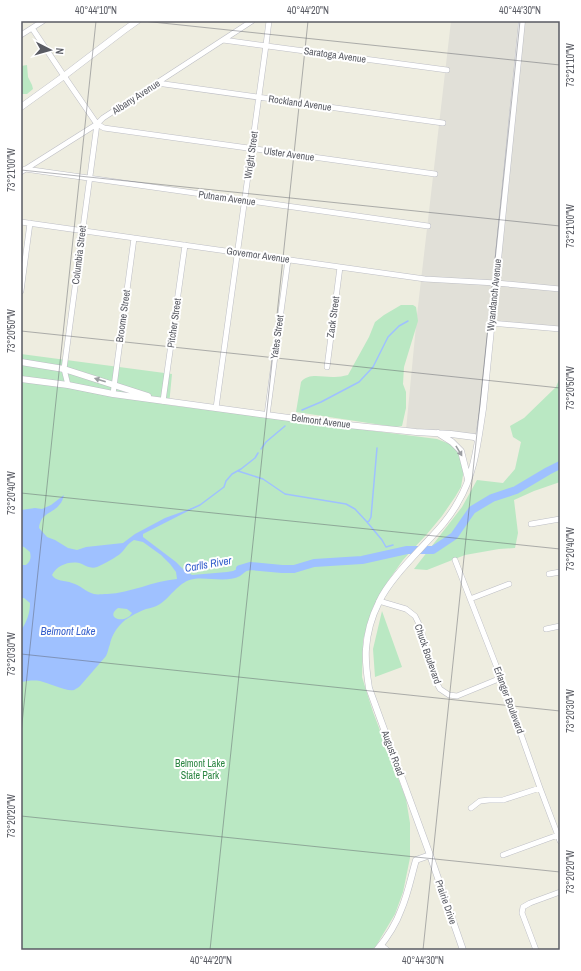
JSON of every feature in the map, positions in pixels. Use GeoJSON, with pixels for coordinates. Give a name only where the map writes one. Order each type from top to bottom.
{"type":"FeatureCollection","features":[{"type":"Feature","properties":{"kind":"street"},"geometry":{"type":"LineString","coordinates":[[21,35],[43,21]]}},
{"type":"Feature","properties":{"kind":"street"},"geometry":{"type":"LineString","coordinates":[[21,107],[137,21]]}},
{"type":"Feature","properties":{"kind":"street","name":"Albany Avenue"},"geometry":{"type":"LineString","coordinates":[[23,170],[97,124],[103,118],[252,21]]}},
{"type":"Feature","properties":{"kind":"street","name":"Wright Street"},"geometry":{"type":"LineString","coordinates":[[216,408],[269,21]]}},
{"type":"Feature","properties":{"kind":"street","name":"Wyandanch Avenue"},"geometry":{"type":"LineString","coordinates":[[418,551],[450,515],[458,502],[472,469],[478,439],[483,408],[522,21]]}},
{"type":"Feature","properties":{"kind":"street"},"geometry":{"type":"LineString","coordinates":[[32,28],[97,124]]}},
{"type":"Feature","properties":{"kind":"street","name":"Saratoga Avenue"},"geometry":{"type":"LineString","coordinates":[[223,40],[447,70]]}},
{"type":"Feature","properties":{"kind":"street","name":"Rockland Avenue"},"geometry":{"type":"LineString","coordinates":[[157,83],[443,123]]}},
{"type":"Feature","properties":{"kind":"street","name":"Ulster Avenue"},"geometry":{"type":"LineString","coordinates":[[97,124],[104,128],[434,174]]}},
{"type":"Feature","properties":{"kind":"street","name":"Columbia Street"},"geometry":{"type":"LineString","coordinates":[[68,385],[64,369],[97,124]]}},
{"type":"Feature","properties":{"kind":"street","name":"Putnam Avenue"},"geometry":{"type":"LineString","coordinates":[[23,170],[428,226]]}},
{"type":"Feature","properties":{"kind":"street","name":"Governor Avenue"},"geometry":{"type":"LineString","coordinates":[[21,222],[424,279],[496,283],[560,289]]}},
{"type":"Feature","properties":{"kind":"street"},"geometry":{"type":"LineString","coordinates":[[21,291],[30,223]]}},
{"type":"Feature","properties":{"kind":"street","name":"Broome Street"},"geometry":{"type":"LineString","coordinates":[[112,394],[134,238]]}},
{"type":"Feature","properties":{"kind":"street","name":"Pitcher Street"},"geometry":{"type":"LineString","coordinates":[[163,401],[185,245]]}},
{"type":"Feature","properties":{"kind":"street","name":"Yates Street"},"geometry":{"type":"LineString","coordinates":[[267,415],[288,260]]}},
{"type":"Feature","properties":{"kind":"street","name":"Zack Street"},"geometry":{"type":"LineString","coordinates":[[326,367],[340,267]]}},
{"type":"Feature","properties":{"kind":"street"},"geometry":{"type":"LineString","coordinates":[[491,323],[560,329]]}},
{"type":"Feature","properties":{"kind":"street","name":"Belmont Avenue"},"geometry":{"type":"LineString","coordinates":[[21,362],[64,369],[163,401]]}},
{"type":"Feature","properties":{"kind":"street","name":"Belmont Avenue"},"geometry":{"type":"LineString","coordinates":[[21,378],[68,385],[112,394],[319,422],[474,437],[478,439]]}},
{"type":"Feature","properties":{"kind":"street"},"geometry":{"type":"LineString","coordinates":[[436,433],[452,442],[461,451],[468,479]]}},
{"type":"Feature","properties":{"kind":"street"},"geometry":{"type":"LineString","coordinates":[[531,524],[560,519]]}},
{"type":"Feature","properties":{"kind":"street","name":"August Road"},"geometry":{"type":"LineString","coordinates":[[418,551],[393,581],[379,601],[370,625],[366,649],[366,670],[369,688],[430,855]]}},
{"type":"Feature","properties":{"kind":"street","name":"Erlanger Boulevard"},"geometry":{"type":"LineString","coordinates":[[455,560],[502,678],[559,838]]}},
{"type":"Feature","properties":{"kind":"street"},"geometry":{"type":"LineString","coordinates":[[549,574],[560,572]]}},
{"type":"Feature","properties":{"kind":"street"},"geometry":{"type":"LineString","coordinates":[[470,599],[509,584]]}},
{"type":"Feature","properties":{"kind":"street","name":"Chuck Boulevard"},"geometry":{"type":"LineString","coordinates":[[379,601],[406,609],[415,616],[420,626],[435,680],[440,689],[449,695],[457,696],[502,678]]}},
{"type":"Feature","properties":{"kind":"street"},"geometry":{"type":"LineString","coordinates":[[546,629],[560,626]]}},
{"type":"Feature","properties":{"kind":"street"},"geometry":{"type":"LineString","coordinates":[[471,808],[480,801],[503,800],[540,788]]}},
{"type":"Feature","properties":{"kind":"street"},"geometry":{"type":"LineString","coordinates":[[503,855],[559,838]]}},
{"type":"Feature","properties":{"kind":"street"},"geometry":{"type":"LineString","coordinates":[[388,950],[379,948],[400,912],[406,898],[416,860],[430,855]]}},
{"type":"Feature","properties":{"kind":"street","name":"Prairie Drive"},"geometry":{"type":"LineString","coordinates":[[430,855],[463,950]]}},
{"type":"Feature","properties":{"kind":"street"},"geometry":{"type":"LineString","coordinates":[[536,950],[522,913],[523,907],[560,892]]}},
{"type":"Feature","properties":{"kind":"shaded area"},"geometry":{"type":"Polygon","coordinates":[[[451,21],[560,21],[560,329],[492,320],[478,439],[406,430],[417,315],[451,21]]]}},
{"type":"Feature","properties":{"kind":"green space"},"geometry":{"type":"Polygon","coordinates":[[[27,65],[28,77],[33,89],[27,94],[21,94],[21,66],[27,65]]]}},
{"type":"Feature","properties":{"kind":"green space"},"geometry":{"type":"Polygon","coordinates":[[[401,305],[413,305],[416,307],[418,321],[404,367],[403,384],[406,392],[406,408],[402,426],[395,427],[296,412],[301,382],[312,376],[337,377],[348,375],[369,337],[375,322],[401,305]]]}},
{"type":"Feature","properties":{"kind":"green space","name":"Belmont Lake State Park"},"geometry":{"type":"Polygon","coordinates":[[[21,354],[172,374],[169,405],[437,439],[450,444],[459,453],[464,466],[461,487],[442,516],[403,560],[388,581],[373,607],[363,640],[362,677],[373,712],[406,799],[410,823],[410,858],[403,892],[395,914],[376,946],[372,950],[21,950],[21,354]]]}},
{"type":"Feature","properties":{"kind":"green space"},"geometry":{"type":"Polygon","coordinates":[[[560,377],[560,482],[514,500],[518,533],[515,548],[499,549],[465,555],[427,570],[414,569],[462,507],[477,480],[503,483],[515,469],[521,442],[513,437],[510,426],[524,418],[556,387],[560,377]]]}},
{"type":"Feature","properties":{"kind":"green space"},"geometry":{"type":"Polygon","coordinates":[[[382,611],[402,667],[375,677],[373,649],[382,611]]]}},
{"type":"Feature","properties":{"kind":"water","name":"Belmont Lake"},"geometry":{"type":"Polygon","coordinates":[[[64,495],[57,507],[42,519],[39,528],[47,537],[68,548],[77,550],[86,547],[123,543],[135,534],[165,518],[198,506],[143,534],[143,537],[192,575],[233,571],[249,564],[249,568],[235,578],[189,580],[160,604],[135,614],[122,622],[111,639],[106,656],[80,686],[74,690],[63,689],[40,681],[21,682],[21,630],[28,617],[30,603],[24,598],[21,598],[21,565],[28,564],[30,561],[30,552],[21,546],[21,510],[35,508],[42,509],[51,505],[64,495]],[[134,540],[128,544],[119,555],[95,568],[78,563],[69,563],[57,568],[52,575],[58,580],[75,584],[91,593],[97,594],[125,592],[159,582],[177,579],[176,572],[161,555],[143,542],[134,540]],[[118,608],[113,615],[117,619],[125,619],[132,613],[127,609],[118,608]]]}},
{"type":"Feature","properties":{"kind":"waterway"},"geometry":{"type":"LineString","coordinates":[[302,410],[359,382],[373,367],[388,337],[399,326],[408,321]]}},
{"type":"Feature","properties":{"kind":"waterway"},"geometry":{"type":"LineString","coordinates":[[261,449],[266,442],[285,426]]}},
{"type":"Feature","properties":{"kind":"waterway"},"geometry":{"type":"LineString","coordinates":[[238,471],[263,479],[285,494],[346,504],[355,509],[367,522],[371,517],[377,448]]}},
{"type":"Feature","properties":{"kind":"waterway"},"geometry":{"type":"LineString","coordinates":[[189,510],[200,505],[224,487],[226,481],[232,474],[255,458],[258,453]]}},
{"type":"Feature","properties":{"kind":"waterway"},"geometry":{"type":"LineString","coordinates":[[240,569],[250,566],[294,569],[314,563],[362,560],[407,550],[433,550],[454,536],[472,510],[492,498],[516,490],[560,465]]}},
{"type":"Feature","properties":{"kind":"waterway"},"geometry":{"type":"LineString","coordinates":[[367,522],[386,547],[393,545]]}},
{"type":"Feature","properties":{"kind":"water label","name":"Carlls River"},"geometry":{"type":"Point","coordinates":[208,564]}}]}
